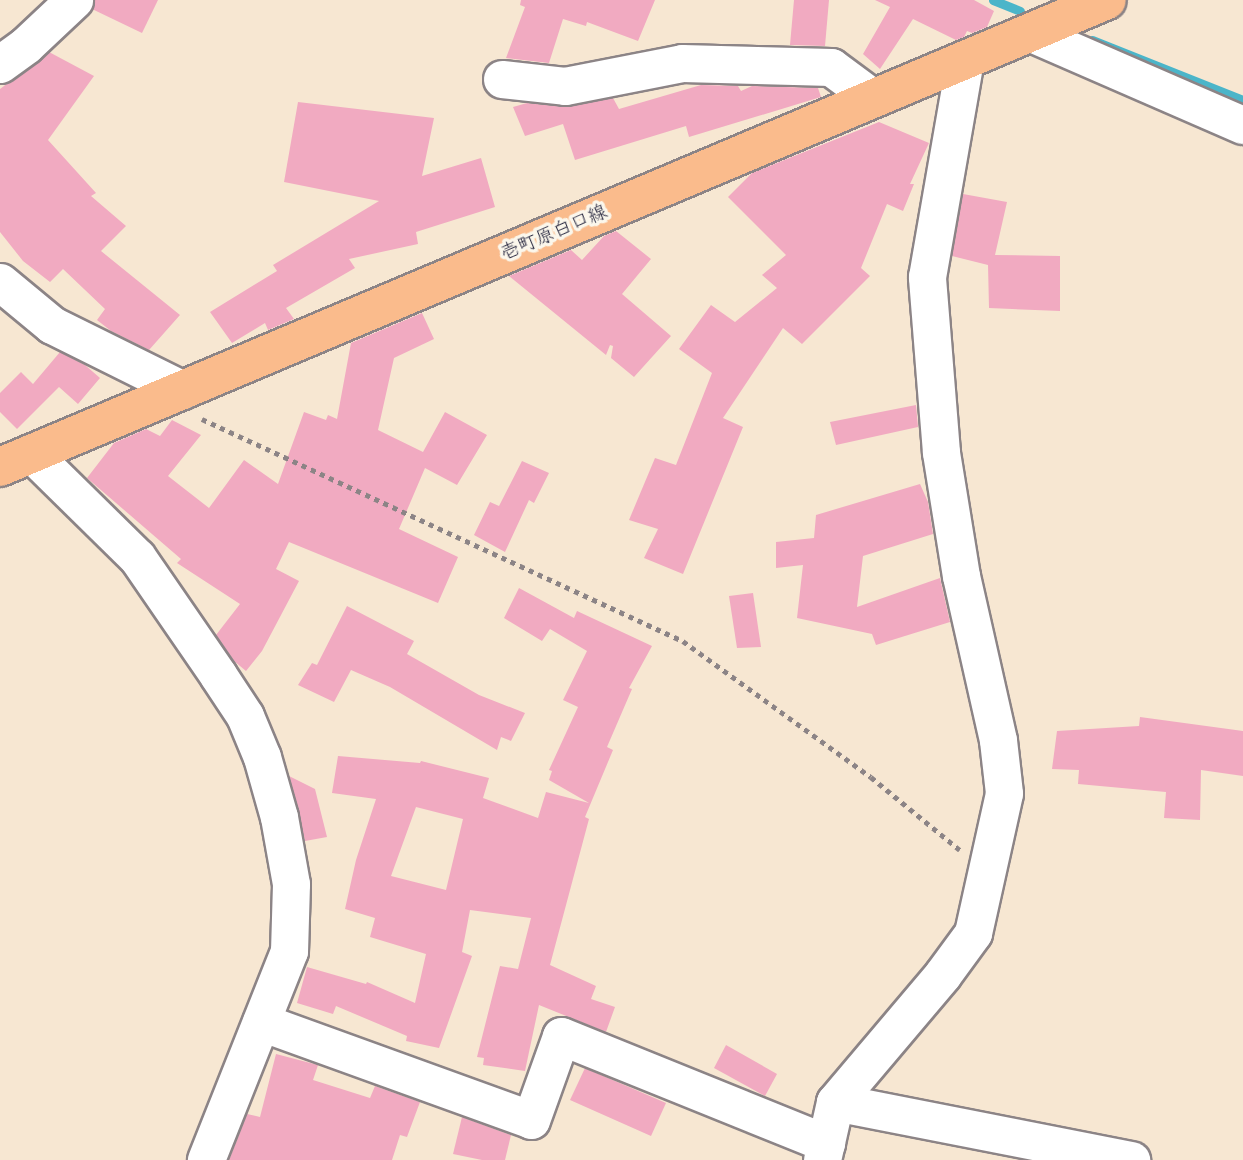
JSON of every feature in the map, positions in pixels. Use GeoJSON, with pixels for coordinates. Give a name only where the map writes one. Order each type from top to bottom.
{"type":"FeatureCollection","features":[{"type":"Feature","properties":{"kind":"main road","name":"壱町原白口線"},"geometry":{"type":"LineString","coordinates":[[16,460],[1107,0]]}},
{"type":"Feature","properties":{"kind":"street"},"geometry":{"type":"LineString","coordinates":[[0,64],[26,45],[74,0]]}},
{"type":"Feature","properties":{"kind":"street"},"geometry":{"type":"LineString","coordinates":[[1031,33],[1243,125]]}},
{"type":"Feature","properties":{"kind":"street"},"geometry":{"type":"LineString","coordinates":[[261,1022],[531,1120],[561,1036],[824,1151],[835,1102],[943,974],[973,933],[1004,793],[999,740],[961,576],[941,452],[927,277],[965,59]]}},
{"type":"Feature","properties":{"kind":"street"},"geometry":{"type":"LineString","coordinates":[[502,79],[565,86],[682,63],[831,67],[873,98]]}},
{"type":"Feature","properties":{"kind":"street"},"geometry":{"type":"LineString","coordinates":[[0,282],[52,325],[169,395]]}},
{"type":"Feature","properties":{"kind":"street"},"geometry":{"type":"LineString","coordinates":[[16,460],[137,557],[245,716],[262,757],[279,817],[291,884],[289,951],[206,1160]]}},
{"type":"Feature","properties":{"kind":"street"},"geometry":{"type":"LineString","coordinates":[[835,1102],[1131,1160]]}},
{"type":"Feature","properties":{"kind":"path"},"geometry":{"type":"LineString","coordinates":[[169,395],[222,427],[683,641],[871,777],[988,873]]}},
{"type":"Feature","properties":{"kind":"building"},"geometry":{"type":"Polygon","coordinates":[[[94,0],[158,0],[142,33],[92,9],[94,0]]]}},
{"type":"Feature","properties":{"kind":"building"},"geometry":{"type":"Polygon","coordinates":[[[521,0],[655,0],[638,41],[587,22],[586,26],[563,19],[549,63],[506,58],[525,7],[520,5],[521,0]]]}},
{"type":"Feature","properties":{"kind":"building"},"geometry":{"type":"Polygon","coordinates":[[[794,0],[829,0],[825,46],[790,45],[794,0]]]}},
{"type":"Feature","properties":{"kind":"building"},"geometry":{"type":"Polygon","coordinates":[[[875,0],[974,0],[994,11],[987,27],[972,33],[967,31],[964,37],[956,40],[913,19],[880,69],[863,54],[890,7],[875,0]]]}},
{"type":"Feature","properties":{"kind":"building"},"geometry":{"type":"Polygon","coordinates":[[[49,52],[94,76],[48,140],[96,193],[91,196],[126,226],[101,251],[180,315],[149,350],[111,331],[97,320],[105,309],[63,269],[50,282],[23,261],[0,232],[0,89],[49,52]]]}},
{"type":"Feature","properties":{"kind":"building"},"geometry":{"type":"Polygon","coordinates":[[[701,85],[738,86],[741,91],[752,86],[818,88],[821,97],[689,137],[686,126],[575,160],[563,124],[525,136],[513,107],[527,103],[566,107],[613,98],[619,109],[701,85]]]}},
{"type":"Feature","properties":{"kind":"building"},"geometry":{"type":"Polygon","coordinates":[[[298,102],[434,118],[422,176],[481,158],[495,207],[416,232],[418,244],[349,259],[355,268],[286,308],[294,319],[268,330],[265,323],[232,343],[210,312],[277,271],[273,265],[379,201],[284,182],[298,102]]]}},
{"type":"Feature","properties":{"kind":"building"},"geometry":{"type":"Polygon","coordinates":[[[879,122],[929,143],[910,184],[914,184],[903,211],[887,204],[861,268],[870,276],[802,344],[783,328],[723,418],[743,427],[683,574],[644,558],[658,529],[629,520],[655,458],[676,465],[712,373],[679,349],[711,305],[735,322],[777,288],[762,275],[786,255],[728,197],[752,173],[879,122]]]}},
{"type":"Feature","properties":{"kind":"building"},"geometry":{"type":"Polygon","coordinates":[[[963,194],[1007,202],[995,255],[1060,256],[1060,311],[989,308],[988,265],[952,256],[963,194]]]}},
{"type":"Feature","properties":{"kind":"building"},"geometry":{"type":"Polygon","coordinates":[[[616,231],[651,259],[622,294],[671,336],[634,377],[611,358],[613,346],[610,345],[606,355],[509,276],[571,250],[582,260],[604,236],[616,231]]]}},
{"type":"Feature","properties":{"kind":"building"},"geometry":{"type":"Polygon","coordinates":[[[422,313],[434,339],[394,358],[378,430],[423,452],[445,412],[487,435],[457,485],[425,468],[399,529],[458,557],[438,603],[289,542],[276,569],[299,581],[262,651],[246,671],[234,661],[216,635],[240,604],[177,563],[181,559],[87,478],[114,443],[146,429],[160,436],[172,420],[201,435],[168,476],[209,508],[244,460],[278,484],[304,412],[326,420],[328,415],[337,419],[351,343],[422,313]]]}},
{"type":"Feature","properties":{"kind":"building"},"geometry":{"type":"Polygon","coordinates":[[[60,352],[85,365],[100,378],[78,404],[59,387],[17,429],[0,412],[0,393],[21,372],[33,384],[60,352]]]}},
{"type":"Feature","properties":{"kind":"building"},"geometry":{"type":"Polygon","coordinates":[[[916,405],[918,427],[836,445],[830,422],[916,405]]]}},
{"type":"Feature","properties":{"kind":"building"},"geometry":{"type":"Polygon","coordinates":[[[522,461],[549,473],[534,503],[529,500],[505,552],[474,535],[490,502],[499,506],[522,461]]]}},
{"type":"Feature","properties":{"kind":"building"},"geometry":{"type":"Polygon","coordinates":[[[920,484],[928,502],[933,534],[863,556],[857,607],[940,578],[950,622],[876,645],[872,634],[797,618],[803,565],[776,568],[776,542],[814,538],[816,515],[920,484]]]}},
{"type":"Feature","properties":{"kind":"building"},"geometry":{"type":"Polygon","coordinates":[[[519,588],[574,618],[577,611],[652,646],[629,688],[632,689],[607,747],[613,750],[585,817],[589,819],[550,965],[596,986],[591,999],[615,1007],[606,1032],[539,1005],[525,1071],[483,1065],[484,1058],[477,1057],[500,966],[518,969],[531,918],[470,910],[462,952],[472,956],[439,1048],[406,1041],[407,1036],[336,1006],[333,1014],[297,1003],[307,967],[366,984],[367,982],[415,1003],[426,954],[370,937],[375,918],[345,909],[356,860],[376,799],[332,793],[338,756],[421,761],[489,778],[483,798],[538,818],[546,792],[589,803],[549,780],[552,771],[549,770],[578,707],[563,700],[587,651],[550,629],[542,641],[504,618],[519,588]],[[416,807],[391,876],[446,890],[463,819],[416,807]]]}},
{"type":"Feature","properties":{"kind":"building"},"geometry":{"type":"Polygon","coordinates":[[[753,593],[761,647],[737,648],[729,596],[753,593]]]}},
{"type":"Feature","properties":{"kind":"building"},"geometry":{"type":"Polygon","coordinates":[[[347,606],[414,641],[407,654],[479,695],[525,713],[511,741],[501,737],[497,750],[390,687],[351,670],[334,702],[298,685],[312,663],[317,665],[347,606]]]}},
{"type":"Feature","properties":{"kind":"building"},"geometry":{"type":"Polygon","coordinates":[[[1140,717],[1243,731],[1243,776],[1201,770],[1200,820],[1164,818],[1166,792],[1078,784],[1079,770],[1052,769],[1057,731],[1139,726],[1140,717]]]}},
{"type":"Feature","properties":{"kind":"building"},"geometry":{"type":"Polygon","coordinates":[[[289,776],[315,789],[327,837],[305,841],[289,776]]]}},
{"type":"Feature","properties":{"kind":"building"},"geometry":{"type":"Polygon","coordinates":[[[726,1045],[777,1074],[765,1096],[714,1068],[726,1045]]]}},
{"type":"Feature","properties":{"kind":"building"},"geometry":{"type":"Polygon","coordinates":[[[276,1054],[318,1065],[313,1080],[370,1098],[375,1086],[420,1102],[407,1137],[400,1135],[392,1160],[229,1160],[247,1114],[260,1117],[276,1054]]]}},
{"type":"Feature","properties":{"kind":"building"},"geometry":{"type":"Polygon","coordinates":[[[585,1068],[666,1103],[651,1136],[570,1100],[585,1068]]]}},
{"type":"Feature","properties":{"kind":"building"},"geometry":{"type":"Polygon","coordinates":[[[462,1117],[511,1135],[505,1160],[482,1160],[453,1154],[462,1117]]]}},
{"type":"Feature","properties":{"kind":"waterway"},"geometry":{"type":"LineString","coordinates":[[993,0],[1020,11]]}},
{"type":"Feature","properties":{"kind":"waterway"},"geometry":{"type":"LineString","coordinates":[[1092,40],[1243,100]]}}]}
